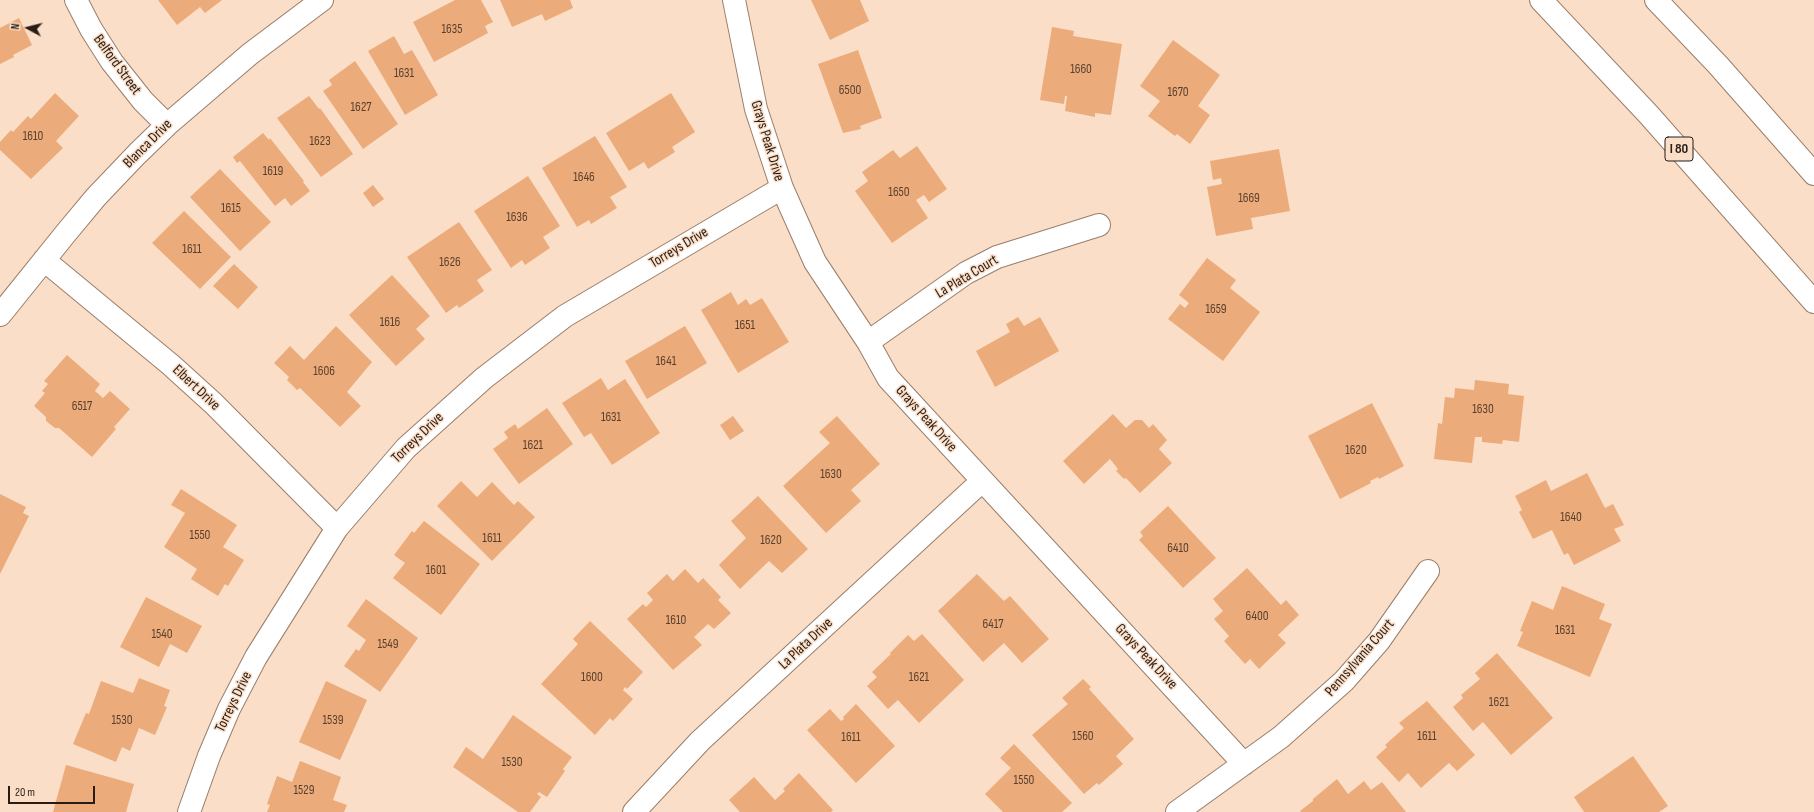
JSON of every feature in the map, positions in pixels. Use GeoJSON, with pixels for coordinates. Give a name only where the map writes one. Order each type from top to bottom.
{"type":"FeatureCollection","features":[{"type":"Feature","properties":{"kind":"main road","name":"Belford Street"},"geometry":{"type":"LineString","coordinates":[[76,0],[91,29],[112,62],[143,101],[167,125]]}},
{"type":"Feature","properties":{"kind":"main road","name":"Blanca Drive"},"geometry":{"type":"LineString","coordinates":[[0,315],[96,197],[167,125],[250,54],[322,0]]}},
{"type":"Feature","properties":{"kind":"main road","name":"Grays Peak Drive"},"geometry":{"type":"LineString","coordinates":[[734,0],[756,109],[782,188],[816,262],[868,342],[888,378],[1244,764]]}},
{"type":"Feature","properties":{"kind":"main road","name":"I 80"},"geometry":{"type":"LineString","coordinates":[[1540,0],[1649,115],[1814,302]]}},
{"type":"Feature","properties":{"kind":"main road"},"geometry":{"type":"LineString","coordinates":[[1656,0],[1718,65],[1814,174]]}},
{"type":"Feature","properties":{"kind":"main road","name":"Torreys Drive"},"geometry":{"type":"LineString","coordinates":[[189,812],[209,756],[226,716],[256,657],[337,528],[406,448],[453,405],[523,347],[565,316],[782,188]]}},
{"type":"Feature","properties":{"kind":"main road","name":"La Plata Court"},"geometry":{"type":"LineString","coordinates":[[868,342],[966,273],[997,257],[1099,225]]}},
{"type":"Feature","properties":{"kind":"main road","name":"Elbert Drive"},"geometry":{"type":"LineString","coordinates":[[44,260],[117,319],[214,404],[337,528]]}},
{"type":"Feature","properties":{"kind":"main road","name":"La Plata Drive"},"geometry":{"type":"LineString","coordinates":[[634,812],[700,741],[982,481]]}},
{"type":"Feature","properties":{"kind":"main road","name":"Pennsylvania Court"},"geometry":{"type":"LineString","coordinates":[[1177,812],[1281,737],[1344,681],[1379,641],[1428,571]]}},
{"type":"Feature","properties":{"kind":"building"},"geometry":{"type":"Polygon","coordinates":[[[158,0],[222,0],[205,13],[200,7],[177,25],[158,0]]]}},
{"type":"Feature","properties":{"kind":"building"},"geometry":{"type":"Polygon","coordinates":[[[455,0],[481,0],[493,22],[485,26],[488,33],[434,62],[413,22],[455,0]]]}},
{"type":"Feature","properties":{"kind":"building"},"geometry":{"type":"Polygon","coordinates":[[[500,0],[570,0],[573,8],[545,21],[542,14],[512,27],[500,0]]]}},
{"type":"Feature","properties":{"kind":"building"},"geometry":{"type":"Polygon","coordinates":[[[811,0],[860,0],[869,21],[830,40],[811,0]]]}},
{"type":"Feature","properties":{"kind":"building"},"geometry":{"type":"Polygon","coordinates":[[[19,18],[32,45],[0,64],[0,28],[19,18]]]}},
{"type":"Feature","properties":{"kind":"building"},"geometry":{"type":"Polygon","coordinates":[[[1052,27],[1074,31],[1073,36],[1122,44],[1111,115],[1095,113],[1095,117],[1065,111],[1067,96],[1065,96],[1064,104],[1040,100],[1052,27]]]}},
{"type":"Feature","properties":{"kind":"building"},"geometry":{"type":"Polygon","coordinates":[[[394,36],[404,54],[412,50],[438,95],[405,115],[368,51],[394,36]]]}},
{"type":"Feature","properties":{"kind":"building"},"geometry":{"type":"Polygon","coordinates":[[[1173,40],[1220,75],[1198,106],[1210,115],[1190,144],[1177,134],[1175,136],[1148,116],[1160,101],[1140,86],[1173,40]]]}},
{"type":"Feature","properties":{"kind":"building"},"geometry":{"type":"Polygon","coordinates":[[[858,50],[882,118],[860,126],[861,129],[843,133],[818,64],[858,50]]]}},
{"type":"Feature","properties":{"kind":"building"},"geometry":{"type":"Polygon","coordinates":[[[355,61],[398,124],[363,149],[323,91],[332,85],[329,80],[355,61]]]}},
{"type":"Feature","properties":{"kind":"building"},"geometry":{"type":"Polygon","coordinates":[[[55,93],[79,116],[56,141],[63,148],[31,179],[0,150],[0,142],[11,130],[13,132],[28,116],[31,119],[55,93]]]}},
{"type":"Feature","properties":{"kind":"building"},"geometry":{"type":"Polygon","coordinates":[[[671,93],[695,132],[672,147],[675,152],[648,169],[644,162],[629,171],[606,133],[671,93]]]}},
{"type":"Feature","properties":{"kind":"building"},"geometry":{"type":"Polygon","coordinates":[[[309,96],[319,109],[320,108],[353,154],[321,177],[277,118],[309,96]]]}},
{"type":"Feature","properties":{"kind":"building"},"geometry":{"type":"Polygon","coordinates":[[[263,133],[269,140],[270,138],[304,181],[303,182],[310,191],[291,206],[285,198],[275,206],[240,161],[237,163],[233,157],[263,133]]]}},
{"type":"Feature","properties":{"kind":"building"},"geometry":{"type":"Polygon","coordinates":[[[595,136],[627,187],[610,197],[617,208],[591,224],[589,220],[577,227],[542,168],[595,136]]]}},
{"type":"Feature","properties":{"kind":"building"},"geometry":{"type":"Polygon","coordinates":[[[917,146],[947,189],[929,202],[924,195],[916,200],[928,218],[892,243],[855,191],[868,181],[862,172],[893,150],[900,158],[917,146]]]}},
{"type":"Feature","properties":{"kind":"building"},"geometry":{"type":"Polygon","coordinates":[[[1279,149],[1290,211],[1251,218],[1253,229],[1216,236],[1207,187],[1222,184],[1221,178],[1213,180],[1210,161],[1279,149]]]}},
{"type":"Feature","properties":{"kind":"building"},"geometry":{"type":"Polygon","coordinates":[[[220,169],[271,222],[240,251],[190,197],[220,169]]]}},
{"type":"Feature","properties":{"kind":"building"},"geometry":{"type":"Polygon","coordinates":[[[528,176],[560,226],[543,237],[550,248],[525,265],[522,260],[511,268],[474,211],[528,176]]]}},
{"type":"Feature","properties":{"kind":"building"},"geometry":{"type":"Polygon","coordinates":[[[373,185],[384,199],[373,207],[363,193],[373,185]]]}},
{"type":"Feature","properties":{"kind":"building"},"geometry":{"type":"Polygon","coordinates":[[[184,211],[231,257],[200,289],[152,243],[184,211]]]}},
{"type":"Feature","properties":{"kind":"building"},"geometry":{"type":"Polygon","coordinates":[[[459,222],[492,270],[477,280],[484,291],[459,308],[457,305],[446,313],[407,257],[459,222]]]}},
{"type":"Feature","properties":{"kind":"building"},"geometry":{"type":"Polygon","coordinates":[[[1207,258],[1236,280],[1230,288],[1260,312],[1223,361],[1168,319],[1180,304],[1185,308],[1189,303],[1179,295],[1207,258]]]}},
{"type":"Feature","properties":{"kind":"building"},"geometry":{"type":"Polygon","coordinates":[[[234,264],[258,287],[238,309],[213,286],[234,264]]]}},
{"type":"Feature","properties":{"kind":"building"},"geometry":{"type":"Polygon","coordinates":[[[392,275],[430,316],[416,329],[425,339],[396,366],[349,315],[392,275]]]}},
{"type":"Feature","properties":{"kind":"building"},"geometry":{"type":"Polygon","coordinates":[[[731,292],[738,305],[746,299],[750,305],[762,298],[789,342],[738,373],[701,310],[731,292]]]}},
{"type":"Feature","properties":{"kind":"building"},"geometry":{"type":"Polygon","coordinates":[[[1018,317],[1024,326],[1040,317],[1059,351],[995,387],[976,351],[1010,332],[1006,324],[1018,317]]]}},
{"type":"Feature","properties":{"kind":"building"},"geometry":{"type":"Polygon","coordinates":[[[336,326],[372,362],[347,392],[361,406],[340,427],[300,388],[297,390],[287,380],[289,377],[274,363],[290,346],[304,360],[336,326]]]}},
{"type":"Feature","properties":{"kind":"building"},"geometry":{"type":"Polygon","coordinates":[[[685,326],[707,363],[647,399],[625,361],[685,326]]]}},
{"type":"Feature","properties":{"kind":"building"},"geometry":{"type":"Polygon","coordinates":[[[67,355],[100,384],[95,391],[103,398],[110,391],[130,409],[114,427],[116,429],[92,457],[59,428],[55,428],[46,421],[46,417],[34,406],[45,393],[42,391],[48,384],[44,381],[67,355]]]}},
{"type":"Feature","properties":{"kind":"building"},"geometry":{"type":"Polygon","coordinates":[[[601,378],[608,390],[625,379],[660,433],[612,465],[591,433],[584,437],[562,403],[601,378]]]}},
{"type":"Feature","properties":{"kind":"building"},"geometry":{"type":"Polygon","coordinates":[[[1475,380],[1509,384],[1508,394],[1524,396],[1519,442],[1503,440],[1502,444],[1482,442],[1482,437],[1475,437],[1472,463],[1434,459],[1438,423],[1442,424],[1445,397],[1454,398],[1455,388],[1474,390],[1475,380]]]}},
{"type":"Feature","properties":{"kind":"building"},"geometry":{"type":"Polygon","coordinates":[[[1372,403],[1404,466],[1379,479],[1378,477],[1370,481],[1371,483],[1340,499],[1308,436],[1372,403]]]}},
{"type":"Feature","properties":{"kind":"building"},"geometry":{"type":"Polygon","coordinates":[[[547,408],[573,444],[519,484],[493,449],[508,438],[504,432],[515,424],[518,429],[547,408]]]}},
{"type":"Feature","properties":{"kind":"building"},"geometry":{"type":"Polygon","coordinates":[[[1113,414],[1126,428],[1135,420],[1142,420],[1149,428],[1153,424],[1167,440],[1159,449],[1172,463],[1140,493],[1126,478],[1124,479],[1116,471],[1118,469],[1110,459],[1084,484],[1063,461],[1113,414]]]}},
{"type":"Feature","properties":{"kind":"building"},"geometry":{"type":"Polygon","coordinates":[[[733,416],[744,431],[730,440],[720,425],[733,416]]]}},
{"type":"Feature","properties":{"kind":"building"},"geometry":{"type":"Polygon","coordinates":[[[837,416],[880,464],[851,490],[861,501],[826,533],[783,486],[830,443],[819,432],[837,416]]]}},
{"type":"Feature","properties":{"kind":"building"},"geometry":{"type":"Polygon","coordinates":[[[1587,473],[1605,508],[1613,504],[1624,525],[1614,529],[1621,541],[1574,565],[1568,553],[1564,555],[1552,530],[1533,539],[1519,512],[1522,510],[1515,496],[1546,480],[1551,491],[1587,473]]]}},
{"type":"Feature","properties":{"kind":"building"},"geometry":{"type":"Polygon","coordinates":[[[461,481],[477,497],[492,482],[514,505],[518,501],[535,517],[492,561],[437,506],[461,481]]]}},
{"type":"Feature","properties":{"kind":"building"},"geometry":{"type":"Polygon","coordinates":[[[181,489],[237,525],[223,547],[244,560],[228,586],[225,584],[218,596],[191,579],[197,569],[164,547],[185,513],[171,505],[181,489]]]}},
{"type":"Feature","properties":{"kind":"building"},"geometry":{"type":"Polygon","coordinates":[[[0,494],[26,507],[23,513],[29,516],[0,574],[0,494]]]}},
{"type":"Feature","properties":{"kind":"building"},"geometry":{"type":"Polygon","coordinates":[[[758,496],[808,549],[782,573],[769,561],[740,589],[719,565],[746,538],[731,521],[758,496]]]}},
{"type":"Feature","properties":{"kind":"building"},"geometry":{"type":"Polygon","coordinates":[[[1168,506],[1216,558],[1183,588],[1139,540],[1143,536],[1140,532],[1168,506]]]}},
{"type":"Feature","properties":{"kind":"building"},"geometry":{"type":"Polygon","coordinates":[[[424,521],[480,564],[441,615],[393,578],[405,563],[394,555],[412,531],[414,533],[424,521]]]}},
{"type":"Feature","properties":{"kind":"building"},"geometry":{"type":"Polygon","coordinates":[[[1247,568],[1281,605],[1286,600],[1299,615],[1278,635],[1286,643],[1259,669],[1250,659],[1245,664],[1224,641],[1229,636],[1214,619],[1223,611],[1213,599],[1247,568]]]}},
{"type":"Feature","properties":{"kind":"building"},"geometry":{"type":"Polygon","coordinates":[[[685,569],[698,583],[703,578],[721,597],[718,600],[731,613],[714,629],[708,624],[694,637],[702,645],[673,670],[627,619],[643,604],[646,607],[653,600],[647,593],[667,574],[673,581],[685,569]]]}},
{"type":"Feature","properties":{"kind":"building"},"geometry":{"type":"Polygon","coordinates":[[[977,574],[1004,601],[1010,596],[1049,639],[1022,663],[1004,643],[983,662],[938,611],[977,574]]]}},
{"type":"Feature","properties":{"kind":"building"},"geometry":{"type":"Polygon","coordinates":[[[1562,586],[1605,604],[1599,619],[1612,624],[1590,677],[1517,646],[1523,632],[1520,631],[1532,601],[1553,610],[1562,586]]]}},
{"type":"Feature","properties":{"kind":"building"},"geometry":{"type":"Polygon","coordinates":[[[146,597],[202,626],[187,653],[170,644],[159,667],[120,647],[146,597]]]}},
{"type":"Feature","properties":{"kind":"building"},"geometry":{"type":"Polygon","coordinates":[[[366,599],[418,638],[380,692],[344,666],[356,649],[359,651],[366,640],[347,626],[366,599]]]}},
{"type":"Feature","properties":{"kind":"building"},"geometry":{"type":"Polygon","coordinates":[[[590,621],[643,672],[627,689],[625,687],[623,690],[633,699],[613,721],[610,718],[595,735],[541,684],[578,644],[573,639],[590,621]]]}},
{"type":"Feature","properties":{"kind":"building"},"geometry":{"type":"Polygon","coordinates":[[[922,634],[964,680],[919,723],[898,700],[888,709],[867,686],[877,677],[872,672],[908,635],[914,641],[922,634]]]}},
{"type":"Feature","properties":{"kind":"building"},"geometry":{"type":"Polygon","coordinates":[[[1497,653],[1553,718],[1511,755],[1483,722],[1473,731],[1453,707],[1463,698],[1461,695],[1480,679],[1475,673],[1497,653]]]}},
{"type":"Feature","properties":{"kind":"building"},"geometry":{"type":"Polygon","coordinates":[[[139,678],[170,690],[164,706],[167,707],[155,735],[139,728],[130,751],[122,747],[116,762],[73,744],[86,713],[89,714],[101,681],[133,693],[139,678]]]}},
{"type":"Feature","properties":{"kind":"building"},"geometry":{"type":"Polygon","coordinates":[[[1083,679],[1091,687],[1089,689],[1134,739],[1116,756],[1123,764],[1099,785],[1097,783],[1084,794],[1032,735],[1068,704],[1062,698],[1083,679]]]}},
{"type":"Feature","properties":{"kind":"building"},"geometry":{"type":"Polygon","coordinates":[[[326,681],[367,700],[340,760],[299,742],[326,681]]]}},
{"type":"Feature","properties":{"kind":"building"},"geometry":{"type":"Polygon","coordinates":[[[1427,701],[1475,755],[1457,771],[1449,763],[1421,788],[1408,773],[1399,782],[1376,757],[1387,747],[1385,745],[1404,728],[1399,723],[1427,701]]]}},
{"type":"Feature","properties":{"kind":"building"},"geometry":{"type":"Polygon","coordinates":[[[856,704],[895,746],[856,783],[807,730],[830,709],[841,721],[856,704]]]}},
{"type":"Feature","properties":{"kind":"building"},"geometry":{"type":"Polygon","coordinates":[[[513,715],[572,757],[563,769],[565,771],[547,797],[539,792],[537,794],[541,797],[530,812],[518,812],[453,767],[466,747],[483,759],[513,715]]]}},
{"type":"Feature","properties":{"kind":"building"},"geometry":{"type":"Polygon","coordinates":[[[1014,744],[1072,803],[1062,812],[1003,812],[985,794],[1011,768],[1000,758],[1014,744]]]}},
{"type":"Feature","properties":{"kind":"building"},"geometry":{"type":"Polygon","coordinates":[[[1633,756],[1668,806],[1659,812],[1584,812],[1574,797],[1633,756]]]}},
{"type":"Feature","properties":{"kind":"building"},"geometry":{"type":"Polygon","coordinates":[[[300,761],[341,777],[333,800],[347,805],[344,812],[267,812],[270,805],[267,804],[277,776],[292,782],[300,761]]]}},
{"type":"Feature","properties":{"kind":"building"},"geometry":{"type":"Polygon","coordinates":[[[66,765],[134,784],[126,812],[53,812],[66,765]]]}},
{"type":"Feature","properties":{"kind":"building"},"geometry":{"type":"Polygon","coordinates":[[[799,773],[833,810],[831,812],[740,812],[729,800],[754,777],[775,800],[785,791],[783,789],[799,773]]]}},
{"type":"Feature","properties":{"kind":"building"},"geometry":{"type":"Polygon","coordinates":[[[1337,779],[1348,794],[1364,781],[1371,790],[1382,782],[1406,812],[1300,811],[1337,779]]]}}]}
